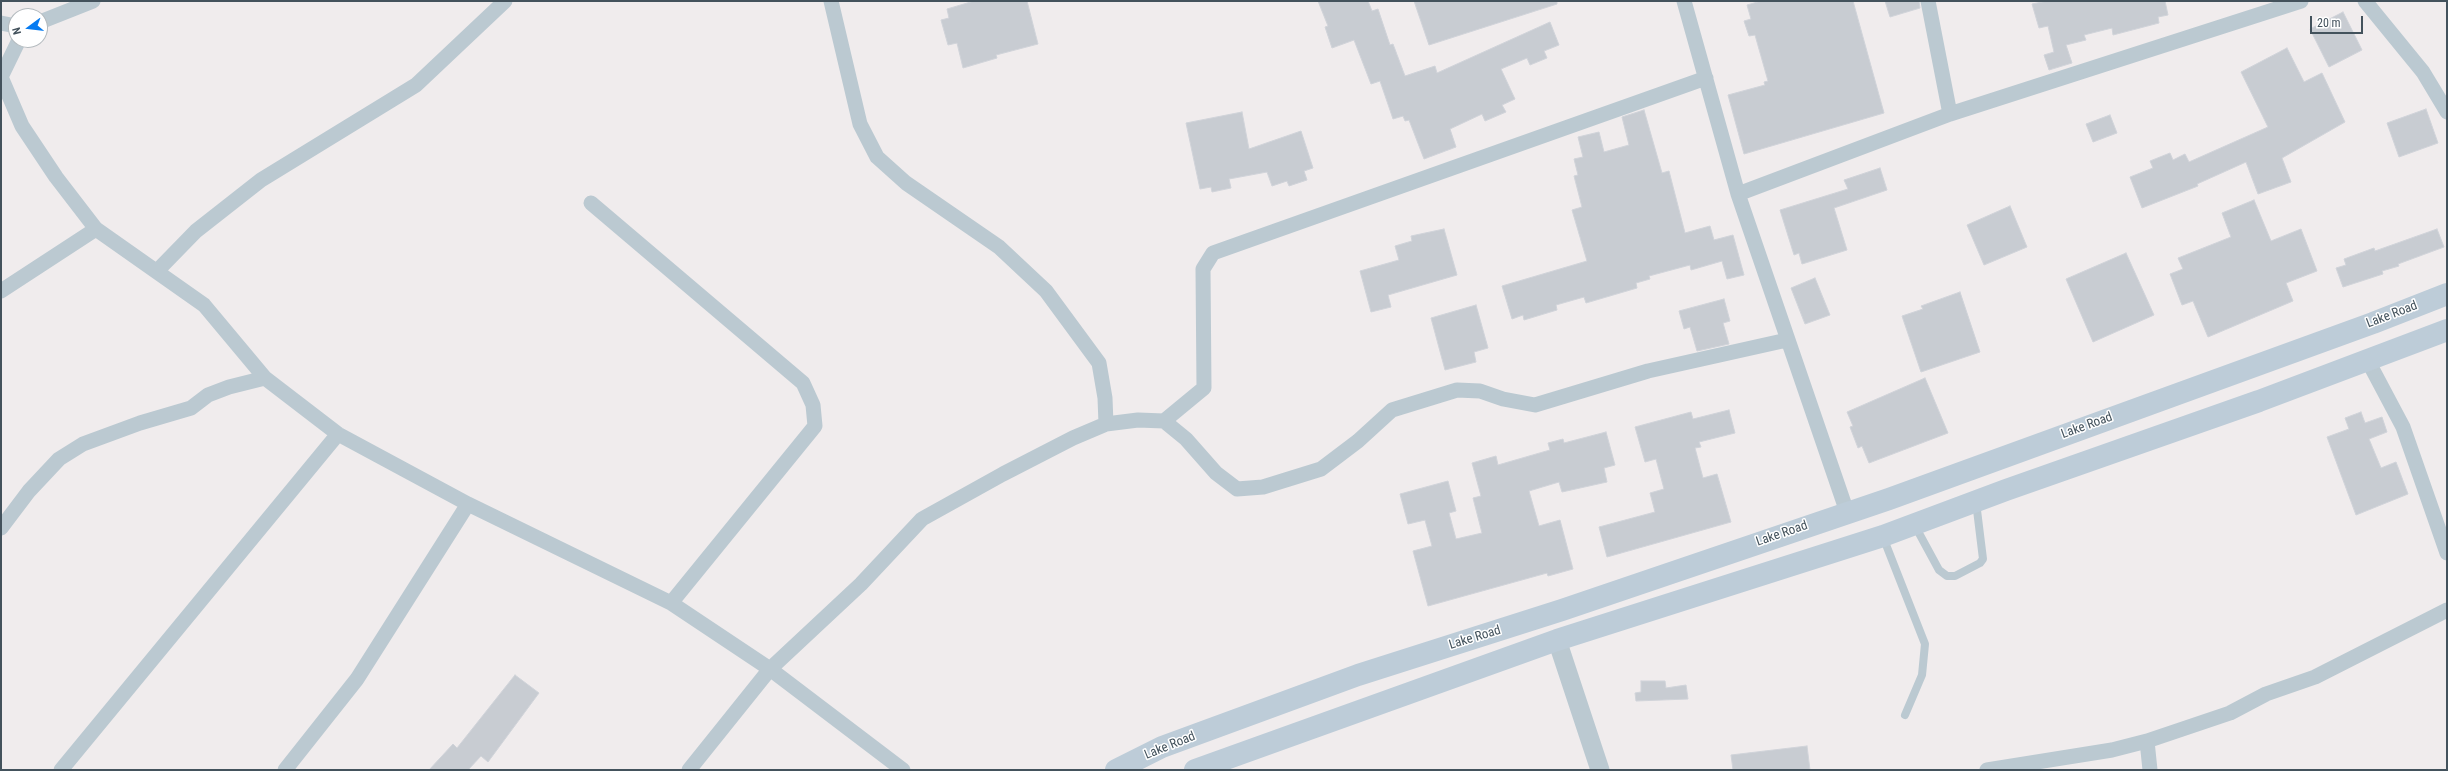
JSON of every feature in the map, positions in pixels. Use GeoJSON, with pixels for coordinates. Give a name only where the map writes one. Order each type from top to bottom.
{"type":"FeatureCollection","features":[{"type":"Feature","properties":{"kind":"main road","name":"Lake Road"},"geometry":{"type":"LineString","coordinates":[[1116,770],[1162,747],[1358,674],[1562,610],[1889,499],[2272,360],[2447,294]]}},
{"type":"Feature","properties":{"kind":"main road"},"geometry":{"type":"LineString","coordinates":[[1195,770],[1557,640],[1882,536],[2368,361],[2447,330]]}},
{"type":"Feature","properties":{"kind":"street"},"geometry":{"type":"LineString","coordinates":[[48,19],[93,1]]}},
{"type":"Feature","properties":{"kind":"street"},"geometry":{"type":"LineString","coordinates":[[157,271],[196,232],[260,180],[416,85],[505,1]]}},
{"type":"Feature","properties":{"kind":"street"},"geometry":{"type":"LineString","coordinates":[[831,1],[860,124],[877,157],[906,183],[999,247],[1046,291],[1099,363],[1105,398],[1106,424]]}},
{"type":"Feature","properties":{"kind":"street"},"geometry":{"type":"LineString","coordinates":[[1684,1],[1738,194],[1847,512]]}},
{"type":"Feature","properties":{"kind":"street"},"geometry":{"type":"LineString","coordinates":[[1928,1],[1950,114]]}},
{"type":"Feature","properties":{"kind":"street"},"geometry":{"type":"LineString","coordinates":[[1738,194],[1950,114],[2301,1]]}},
{"type":"Feature","properties":{"kind":"street"},"geometry":{"type":"LineString","coordinates":[[2365,1],[2423,72],[2447,112]]}},
{"type":"Feature","properties":{"kind":"street"},"geometry":{"type":"LineString","coordinates":[[15,48],[1,77],[22,126],[56,177],[96,229],[204,305],[265,378],[338,434],[468,504],[671,603],[770,668],[903,770]]}},
{"type":"Feature","properties":{"kind":"street"},"geometry":{"type":"LineString","coordinates":[[1164,421],[1204,388],[1203,269],[1213,254],[1706,78]]}},
{"type":"Feature","properties":{"kind":"street"},"geometry":{"type":"LineString","coordinates":[[591,203],[803,383],[813,405],[815,426],[671,603]]}},
{"type":"Feature","properties":{"kind":"street"},"geometry":{"type":"LineString","coordinates":[[1,291],[96,229]]}},
{"type":"Feature","properties":{"kind":"street"},"geometry":{"type":"LineString","coordinates":[[689,770],[770,668],[861,584],[922,519],[1003,474],[1073,438],[1106,424],[1138,420],[1164,421],[1186,439],[1216,473],[1237,489],[1263,487],[1321,469],[1358,441],[1392,410],[1457,390],[1480,391],[1535,404],[1648,371],[1787,340]]}},
{"type":"Feature","properties":{"kind":"street"},"geometry":{"type":"LineString","coordinates":[[2368,361],[2403,427],[2447,553]]}},
{"type":"Feature","properties":{"kind":"street"},"geometry":{"type":"LineString","coordinates":[[1,528],[29,491],[59,459],[83,444],[140,423],[191,408],[208,395],[229,387],[265,378]]}},
{"type":"Feature","properties":{"kind":"street"},"geometry":{"type":"LineString","coordinates":[[61,770],[338,434]]}},
{"type":"Feature","properties":{"kind":"street"},"geometry":{"type":"LineString","coordinates":[[285,770],[357,679],[468,504]]}},
{"type":"Feature","properties":{"kind":"street"},"geometry":{"type":"LineString","coordinates":[[1987,770],[2112,750],[2146,741],[2230,713],[2266,694],[2315,677],[2447,610]]}},
{"type":"Feature","properties":{"kind":"street"},"geometry":{"type":"LineString","coordinates":[[1557,640],[1600,770]]}},
{"type":"Feature","properties":{"kind":"street"},"geometry":{"type":"LineString","coordinates":[[2146,741],[2150,770]]}},
{"type":"Feature","properties":{"kind":"lane"},"geometry":{"type":"LineString","coordinates":[[1913,524],[1939,570],[1947,576],[1955,576],[1980,563],[1983,559],[1976,502]]}},
{"type":"Feature","properties":{"kind":"lane"},"geometry":{"type":"LineString","coordinates":[[1882,536],[1925,644],[1922,675],[1905,715]]}},
{"type":"Feature","properties":{"kind":"building"},"geometry":{"type":"Polygon","coordinates":[[[974,1],[1027,1],[1038,44],[996,55],[997,58],[963,68],[957,43],[948,45],[941,20],[949,18],[947,9],[974,1]]]}},
{"type":"Feature","properties":{"kind":"building"},"geometry":{"type":"Polygon","coordinates":[[[1318,1],[1368,1],[1372,11],[1378,9],[1390,45],[1393,44],[1405,76],[1435,66],[1437,73],[1550,22],[1559,45],[1544,51],[1547,58],[1530,65],[1527,58],[1501,69],[1515,99],[1502,105],[1506,112],[1485,121],[1482,114],[1450,129],[1456,147],[1424,159],[1409,120],[1405,121],[1403,116],[1393,119],[1380,81],[1371,84],[1354,40],[1332,48],[1325,27],[1328,26],[1318,1]]]}},
{"type":"Feature","properties":{"kind":"building"},"geometry":{"type":"Polygon","coordinates":[[[1414,1],[1557,1],[1557,4],[1429,45],[1414,1]]]}},
{"type":"Feature","properties":{"kind":"building"},"geometry":{"type":"Polygon","coordinates":[[[1761,1],[1853,1],[1884,113],[1744,154],[1728,95],[1765,85],[1764,82],[1768,81],[1755,35],[1749,36],[1744,21],[1751,19],[1747,5],[1761,1]]]}},
{"type":"Feature","properties":{"kind":"building"},"geometry":{"type":"Polygon","coordinates":[[[1885,1],[1919,1],[1920,8],[1890,17],[1885,1]]]}},
{"type":"Feature","properties":{"kind":"building"},"geometry":{"type":"Polygon","coordinates":[[[2047,1],[2165,1],[2168,15],[2158,17],[2159,23],[2113,35],[2112,28],[2084,35],[2086,40],[2066,45],[2072,63],[2049,70],[2044,55],[2054,52],[2048,26],[2039,28],[2032,4],[2047,1]]]}},
{"type":"Feature","properties":{"kind":"building"},"geometry":{"type":"Polygon","coordinates":[[[2343,12],[2362,50],[2329,67],[2310,29],[2343,12]]]}},
{"type":"Feature","properties":{"kind":"building"},"geometry":{"type":"Polygon","coordinates":[[[2287,48],[2304,82],[2322,73],[2345,122],[2282,158],[2291,182],[2258,194],[2246,162],[2197,184],[2198,186],[2142,208],[2130,177],[2153,168],[2150,161],[2170,153],[2173,160],[2185,154],[2189,162],[2268,127],[2241,72],[2287,48]]]}},
{"type":"Feature","properties":{"kind":"building"},"geometry":{"type":"Polygon","coordinates":[[[2426,109],[2438,143],[2399,157],[2387,123],[2426,109]]]}},
{"type":"Feature","properties":{"kind":"building"},"geometry":{"type":"Polygon","coordinates":[[[1644,110],[1662,173],[1669,171],[1685,233],[1710,226],[1714,240],[1733,235],[1744,275],[1727,279],[1722,261],[1691,270],[1690,265],[1649,276],[1650,279],[1636,283],[1637,288],[1586,303],[1584,297],[1556,305],[1557,310],[1524,320],[1523,315],[1512,319],[1502,286],[1587,261],[1572,210],[1582,207],[1574,176],[1578,175],[1574,159],[1583,157],[1578,137],[1599,132],[1604,152],[1629,145],[1622,117],[1644,110]]]}},
{"type":"Feature","properties":{"kind":"building"},"geometry":{"type":"Polygon","coordinates":[[[1242,112],[1249,149],[1301,131],[1313,168],[1304,171],[1307,180],[1289,186],[1287,181],[1272,186],[1267,172],[1229,179],[1231,188],[1212,192],[1211,187],[1200,189],[1186,123],[1242,112]]]}},
{"type":"Feature","properties":{"kind":"building"},"geometry":{"type":"Polygon","coordinates":[[[2110,115],[2117,133],[2093,142],[2086,124],[2110,115]]]}},
{"type":"Feature","properties":{"kind":"building"},"geometry":{"type":"Polygon","coordinates":[[[1880,168],[1887,190],[1834,208],[1847,250],[1802,264],[1799,253],[1794,255],[1780,210],[1848,189],[1844,180],[1880,168]]]}},
{"type":"Feature","properties":{"kind":"building"},"geometry":{"type":"Polygon","coordinates":[[[2254,200],[2271,241],[2301,229],[2317,271],[2286,283],[2293,301],[2208,337],[2193,301],[2182,305],[2170,274],[2183,269],[2178,258],[2231,237],[2222,213],[2254,200]]]}},
{"type":"Feature","properties":{"kind":"building"},"geometry":{"type":"Polygon","coordinates":[[[2010,206],[2027,247],[1984,265],[1967,225],[2010,206]]]}},
{"type":"Feature","properties":{"kind":"building"},"geometry":{"type":"Polygon","coordinates":[[[1444,229],[1457,275],[1388,295],[1391,307],[1371,312],[1360,271],[1399,260],[1395,246],[1412,241],[1411,236],[1444,229]]]}},
{"type":"Feature","properties":{"kind":"building"},"geometry":{"type":"Polygon","coordinates":[[[2437,229],[2444,247],[2398,264],[2399,266],[2382,271],[2383,274],[2343,287],[2336,268],[2346,265],[2344,259],[2374,248],[2375,251],[2437,229]]]}},
{"type":"Feature","properties":{"kind":"building"},"geometry":{"type":"Polygon","coordinates":[[[2126,253],[2154,315],[2093,342],[2066,279],[2126,253]]]}},
{"type":"Feature","properties":{"kind":"building"},"geometry":{"type":"Polygon","coordinates":[[[1815,278],[1830,315],[1805,324],[1791,288],[1815,278]]]}},
{"type":"Feature","properties":{"kind":"building"},"geometry":{"type":"Polygon","coordinates":[[[1960,292],[1980,352],[1921,372],[1902,316],[1923,309],[1921,306],[1960,292]]]}},
{"type":"Feature","properties":{"kind":"building"},"geometry":{"type":"Polygon","coordinates":[[[1724,299],[1730,321],[1723,323],[1729,344],[1697,351],[1690,327],[1684,329],[1679,311],[1724,299]]]}},
{"type":"Feature","properties":{"kind":"building"},"geometry":{"type":"Polygon","coordinates":[[[1476,305],[1488,348],[1474,352],[1476,362],[1445,370],[1431,318],[1476,305]]]}},
{"type":"Feature","properties":{"kind":"building"},"geometry":{"type":"Polygon","coordinates":[[[1925,378],[1948,433],[1869,463],[1862,446],[1858,448],[1850,427],[1853,426],[1847,412],[1925,378]]]}},
{"type":"Feature","properties":{"kind":"building"},"geometry":{"type":"Polygon","coordinates":[[[1729,410],[1735,433],[1699,442],[1701,447],[1695,448],[1703,478],[1717,474],[1731,522],[1607,557],[1599,527],[1655,512],[1650,493],[1664,489],[1656,459],[1645,462],[1635,427],[1691,412],[1693,419],[1729,410]]]}},
{"type":"Feature","properties":{"kind":"building"},"geometry":{"type":"Polygon","coordinates":[[[2361,412],[2365,423],[2382,417],[2387,432],[2369,439],[2381,468],[2396,462],[2408,494],[2356,515],[2327,437],[2349,429],[2345,418],[2361,412]]]}},
{"type":"Feature","properties":{"kind":"building"},"geometry":{"type":"Polygon","coordinates":[[[1606,432],[1615,465],[1604,468],[1607,482],[1562,492],[1559,482],[1529,491],[1539,526],[1560,520],[1573,569],[1548,576],[1547,573],[1428,606],[1413,551],[1432,546],[1425,520],[1408,524],[1400,494],[1448,481],[1456,511],[1449,513],[1456,539],[1482,533],[1473,498],[1481,496],[1472,463],[1496,456],[1498,465],[1550,450],[1548,443],[1563,439],[1564,443],[1606,432]]]}},
{"type":"Feature","properties":{"kind":"building"},"geometry":{"type":"Polygon","coordinates":[[[515,675],[539,693],[488,762],[481,756],[468,770],[429,770],[453,744],[457,748],[515,675]]]}},
{"type":"Feature","properties":{"kind":"building"},"geometry":{"type":"Polygon","coordinates":[[[1641,681],[1665,681],[1666,688],[1686,685],[1688,699],[1636,701],[1635,693],[1641,692],[1641,681]]]}},
{"type":"Feature","properties":{"kind":"building"},"geometry":{"type":"Polygon","coordinates":[[[1807,746],[1810,770],[1733,770],[1731,755],[1807,746]]]}}]}
